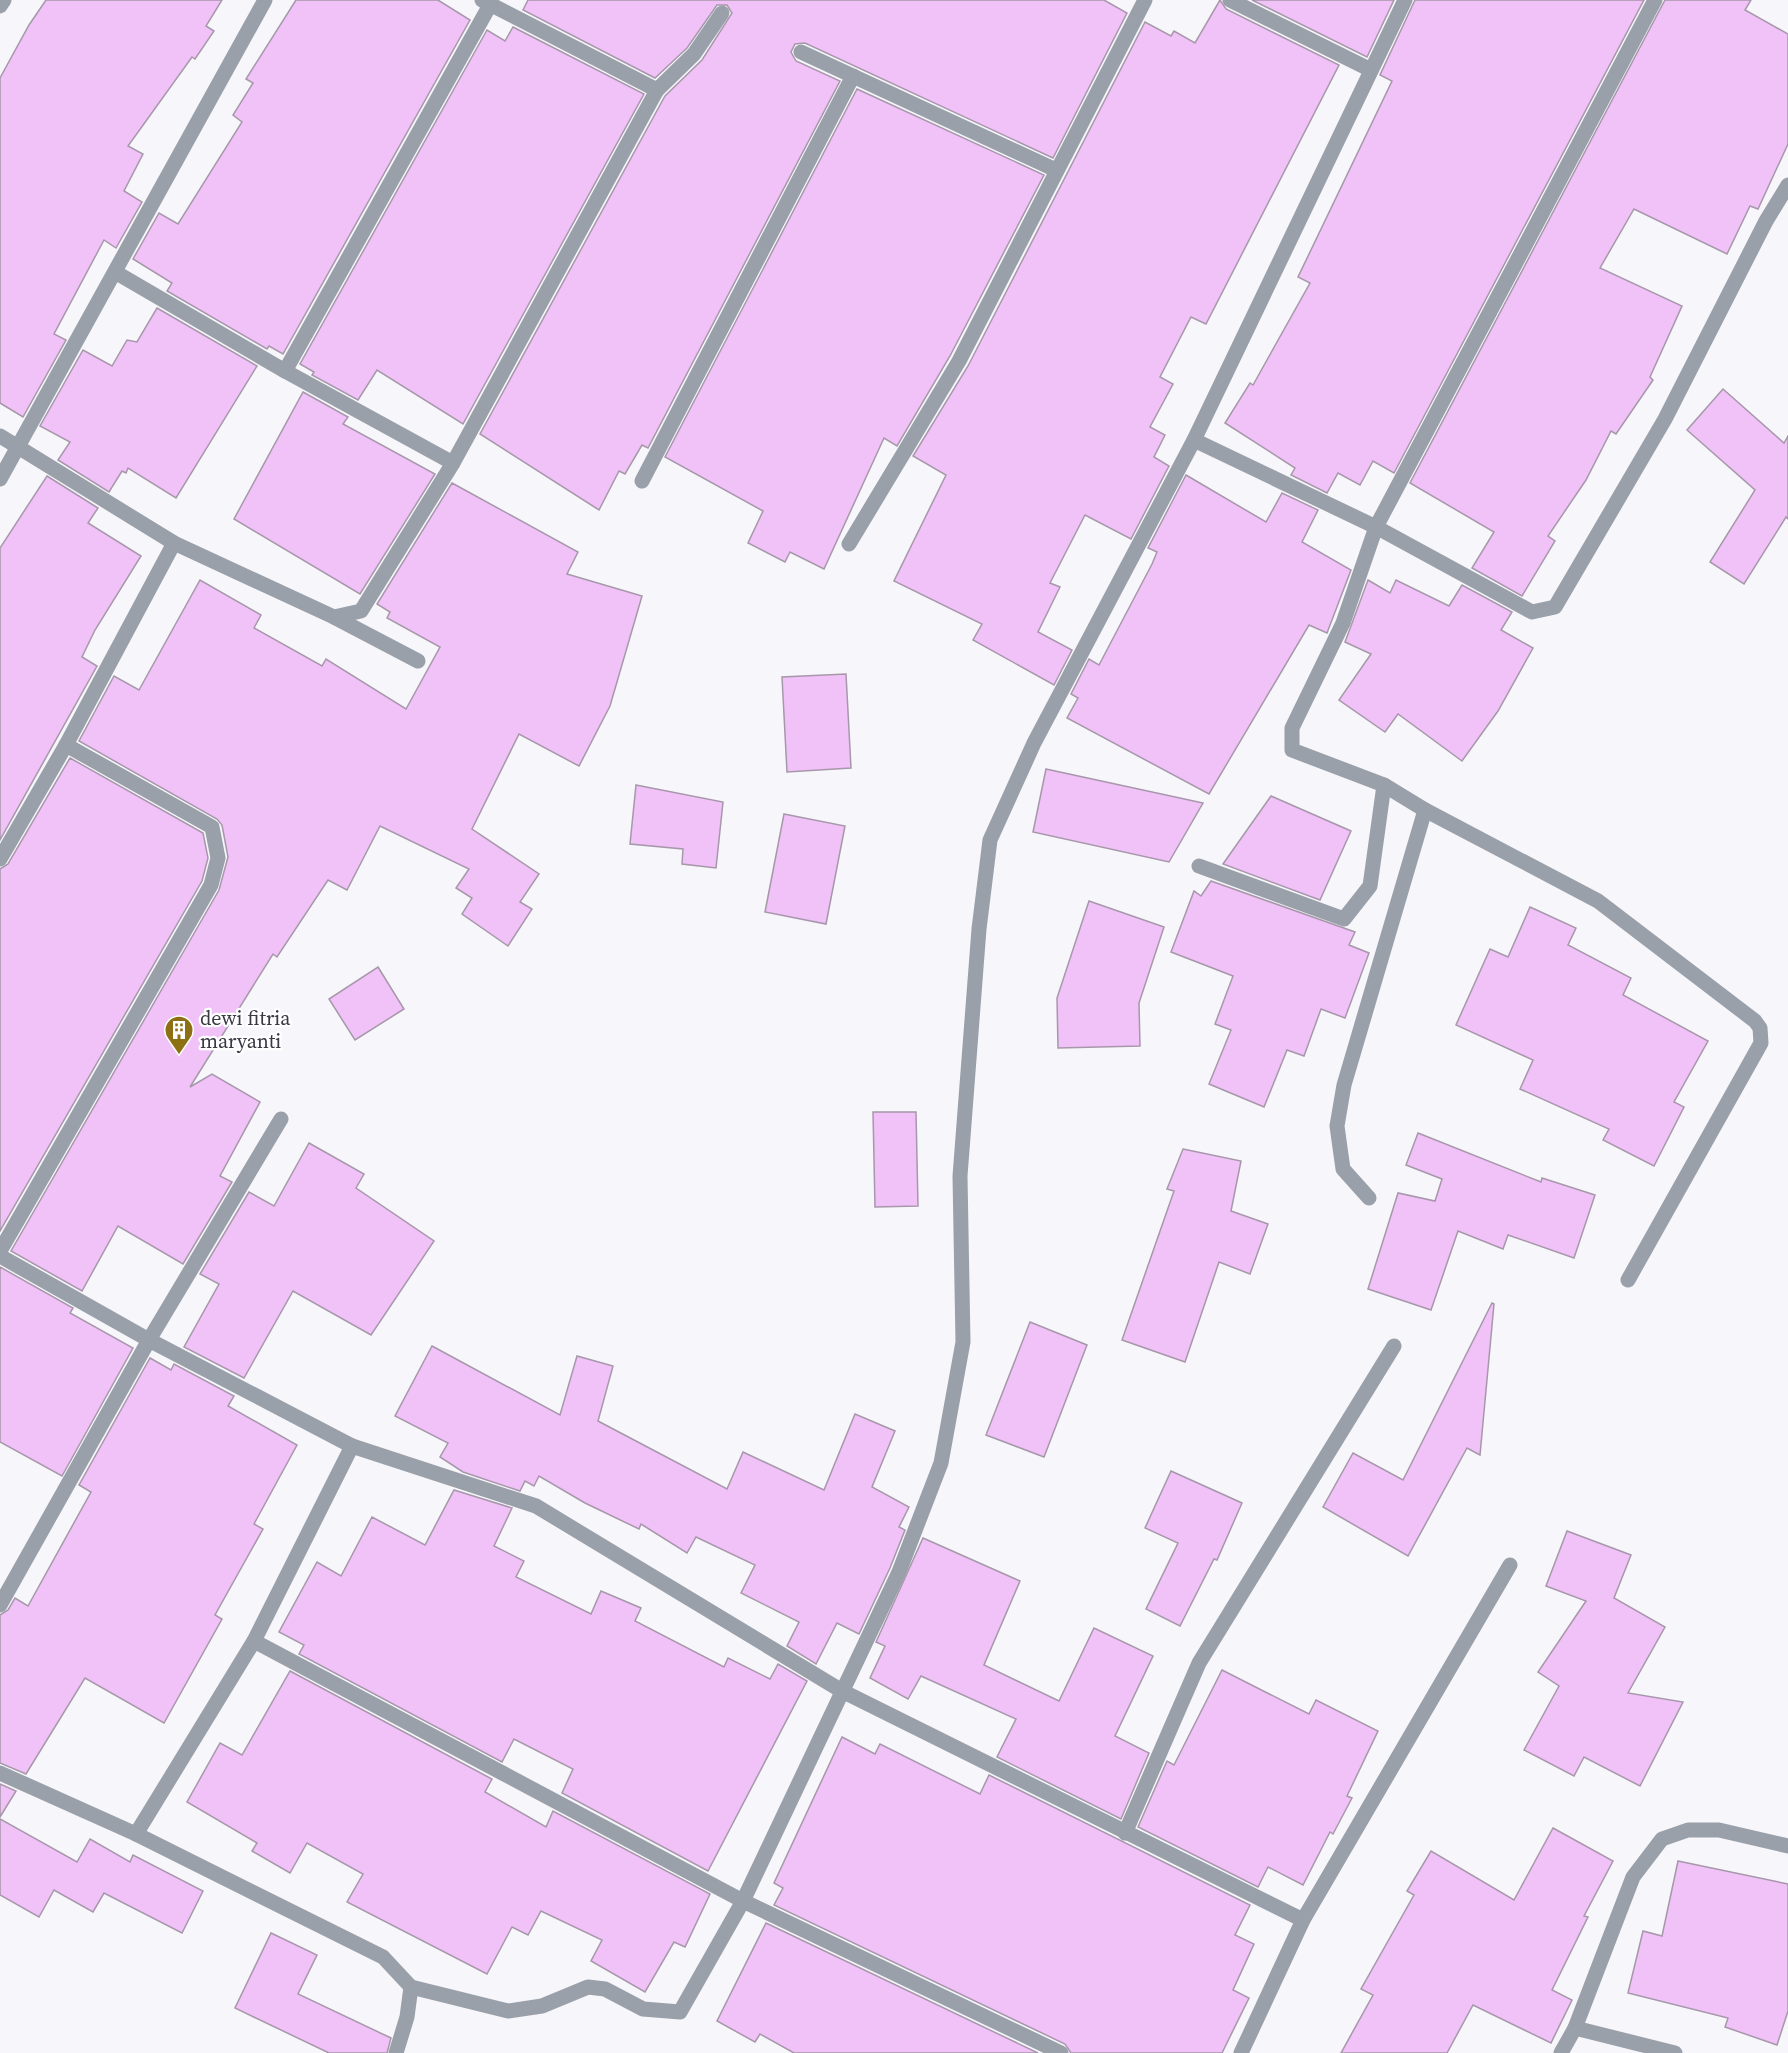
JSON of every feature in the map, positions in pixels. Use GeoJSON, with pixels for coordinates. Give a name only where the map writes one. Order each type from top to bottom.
{"type":"FeatureCollection","features":[{"type":"Feature","properties":{"kind":"street"},"geometry":{"type":"LineString","coordinates":[[0,6],[4,0]]}},
{"type":"Feature","properties":{"kind":"street"},"geometry":{"type":"LineString","coordinates":[[0,479],[265,0]]}},
{"type":"Feature","properties":{"kind":"street"},"geometry":{"type":"LineString","coordinates":[[849,544],[958,361],[1146,0]]}},
{"type":"Feature","properties":{"kind":"street"},"geometry":{"type":"LineString","coordinates":[[1230,0],[1369,69]]}},
{"type":"Feature","properties":{"kind":"street"},"geometry":{"type":"LineString","coordinates":[[0,1773],[136,1834],[383,1957],[411,1987],[508,2010],[542,2006],[588,1987],[605,1989],[643,2009],[680,2012],[743,1901],[899,1572],[941,1462],[963,1342],[960,1176],[979,929],[990,840],[1034,743],[1194,440],[1369,69],[1405,0]]}},
{"type":"Feature","properties":{"kind":"street"},"geometry":{"type":"LineString","coordinates":[[1628,1280],[1761,1043],[1760,1028],[1755,1021],[1598,901],[1425,810],[1384,785],[1292,750],[1290,740],[1292,728],[1343,623],[1377,527],[1655,0]]}},
{"type":"Feature","properties":{"kind":"street"},"geometry":{"type":"LineString","coordinates":[[285,371],[486,2],[657,90]]}},
{"type":"Feature","properties":{"kind":"street"},"geometry":{"type":"LineString","coordinates":[[334,617],[361,611],[453,463],[657,90],[694,54],[722,13]]}},
{"type":"Feature","properties":{"kind":"street"},"geometry":{"type":"LineString","coordinates":[[801,52],[1056,170]]}},
{"type":"Feature","properties":{"kind":"street"},"geometry":{"type":"LineString","coordinates":[[642,481],[853,76]]}},
{"type":"Feature","properties":{"kind":"street"},"geometry":{"type":"LineString","coordinates":[[1194,440],[1377,527],[1532,612],[1555,606],[1665,419],[1766,221],[1788,185]]}},
{"type":"Feature","properties":{"kind":"street"},"geometry":{"type":"LineString","coordinates":[[114,272],[285,371],[453,463]]}},
{"type":"Feature","properties":{"kind":"street"},"geometry":{"type":"LineString","coordinates":[[0,436],[174,543],[334,617],[418,661]]}},
{"type":"Feature","properties":{"kind":"street"},"geometry":{"type":"LineString","coordinates":[[0,859],[66,746],[174,543]]}},
{"type":"Feature","properties":{"kind":"street"},"geometry":{"type":"LineString","coordinates":[[66,746],[212,827],[218,858],[211,885],[0,1253],[149,1340],[352,1446],[536,1506],[842,1691],[1303,1920]]}},
{"type":"Feature","properties":{"kind":"street"},"geometry":{"type":"LineString","coordinates":[[1199,866],[1344,918],[1370,885],[1384,785]]}},
{"type":"Feature","properties":{"kind":"street"},"geometry":{"type":"LineString","coordinates":[[1369,1198],[1343,1169],[1337,1126],[1344,1085],[1425,810]]}},
{"type":"Feature","properties":{"kind":"street"},"geometry":{"type":"LineString","coordinates":[[0,1605],[149,1340],[281,1119]]}},
{"type":"Feature","properties":{"kind":"street"},"geometry":{"type":"LineString","coordinates":[[1125,1833],[1199,1663],[1394,1346]]}},
{"type":"Feature","properties":{"kind":"street"},"geometry":{"type":"LineString","coordinates":[[136,1834],[254,1641],[352,1446]]}},
{"type":"Feature","properties":{"kind":"street"},"geometry":{"type":"LineString","coordinates":[[1241,2053],[1303,1920],[1510,1565]]}},
{"type":"Feature","properties":{"kind":"street"},"geometry":{"type":"LineString","coordinates":[[254,1641],[743,1901],[1062,2053]]}},
{"type":"Feature","properties":{"kind":"street"},"geometry":{"type":"LineString","coordinates":[[1561,2053],[1575,2028],[1633,1877],[1662,1839],[1688,1830],[1719,1830],[1788,1846]]}},
{"type":"Feature","properties":{"kind":"street"},"geometry":{"type":"LineString","coordinates":[[396,2053],[407,2017],[411,1987]]}},
{"type":"Feature","properties":{"kind":"street"},"geometry":{"type":"LineString","coordinates":[[1575,2028],[1675,2053]]}},
{"type":"Feature","properties":{"kind":"building"},"geometry":{"type":"Polygon","coordinates":[[[46,0],[222,0],[206,26],[214,31],[195,59],[192,57],[128,146],[143,154],[124,191],[142,202],[116,248],[104,240],[54,334],[66,340],[23,417],[0,403],[0,78],[29,25],[46,0]]]}},
{"type":"Feature","properties":{"kind":"building"},"geometry":{"type":"Polygon","coordinates":[[[296,0],[438,0],[470,20],[283,354],[269,346],[267,349],[167,291],[172,283],[133,259],[159,213],[178,224],[242,122],[233,115],[253,83],[246,79],[296,0]]]}},
{"type":"Feature","properties":{"kind":"building"},"geometry":{"type":"Polygon","coordinates":[[[528,0],[1104,0],[1127,13],[1053,158],[805,43],[795,44],[791,52],[796,61],[840,81],[648,448],[642,445],[625,474],[619,471],[599,510],[480,434],[665,96],[702,60],[732,13],[727,5],[717,5],[687,48],[655,78],[523,10],[528,0]]]}},
{"type":"Feature","properties":{"kind":"building"},"geometry":{"type":"Polygon","coordinates":[[[1220,0],[1226,9],[1339,65],[1206,324],[1191,317],[1160,377],[1173,384],[1150,427],[1165,435],[1154,457],[1169,466],[1131,539],[1085,515],[1050,583],[1060,587],[1038,632],[1072,650],[1054,685],[973,640],[982,624],[894,581],[946,475],[913,456],[968,366],[1145,22],[1171,36],[1174,31],[1195,43],[1220,0]]]}},
{"type":"Feature","properties":{"kind":"building"},"geometry":{"type":"Polygon","coordinates":[[[1252,0],[1394,0],[1367,57],[1252,0]]]}},
{"type":"Feature","properties":{"kind":"building"},"geometry":{"type":"Polygon","coordinates":[[[1415,0],[1644,0],[1394,473],[1373,461],[1360,485],[1338,473],[1327,493],[1291,475],[1295,468],[1225,423],[1250,383],[1253,385],[1310,283],[1298,277],[1392,81],[1380,75],[1415,0]]]}},
{"type":"Feature","properties":{"kind":"building"},"geometry":{"type":"Polygon","coordinates":[[[1665,0],[1751,0],[1745,10],[1788,34],[1788,144],[1758,209],[1750,206],[1727,254],[1634,209],[1600,268],[1682,306],[1650,377],[1653,380],[1616,434],[1611,431],[1586,480],[1548,536],[1555,541],[1522,596],[1472,568],[1494,532],[1410,483],[1665,0]]]}},
{"type":"Feature","properties":{"kind":"building"},"geometry":{"type":"Polygon","coordinates":[[[513,27],[644,94],[463,424],[377,370],[358,400],[312,375],[314,372],[300,364],[487,30],[505,41],[513,27]]]}},
{"type":"Feature","properties":{"kind":"building"},"geometry":{"type":"Polygon","coordinates":[[[857,89],[1044,175],[950,356],[897,446],[884,438],[824,569],[790,552],[785,562],[748,543],[763,511],[665,457],[857,89]]]}},
{"type":"Feature","properties":{"kind":"building"},"geometry":{"type":"Polygon","coordinates":[[[157,308],[257,366],[176,498],[128,468],[126,473],[122,471],[109,492],[58,460],[70,442],[40,426],[83,350],[112,366],[127,340],[137,342],[157,308]]]}},
{"type":"Feature","properties":{"kind":"building"},"geometry":{"type":"Polygon","coordinates":[[[1723,389],[1784,443],[1788,436],[1788,519],[1786,517],[1744,584],[1710,562],[1755,490],[1687,430],[1723,389]]]}},
{"type":"Feature","properties":{"kind":"building"},"geometry":{"type":"Polygon","coordinates":[[[303,392],[348,417],[343,424],[435,474],[360,594],[234,519],[303,392]]]}},
{"type":"Feature","properties":{"kind":"building"},"geometry":{"type":"Polygon","coordinates":[[[1186,475],[1266,522],[1282,493],[1318,510],[1302,542],[1351,570],[1327,633],[1309,625],[1209,794],[1067,718],[1078,698],[1071,694],[1089,659],[1099,665],[1152,564],[1157,552],[1148,548],[1186,475]]]}},
{"type":"Feature","properties":{"kind":"building"},"geometry":{"type":"Polygon","coordinates":[[[47,476],[98,508],[88,523],[141,556],[95,630],[82,657],[97,666],[0,840],[0,548],[47,476]]]}},
{"type":"Feature","properties":{"kind":"building"},"geometry":{"type":"Polygon","coordinates":[[[452,483],[578,552],[567,574],[642,596],[610,706],[579,766],[519,734],[472,829],[539,874],[520,902],[532,909],[508,946],[462,914],[472,898],[456,888],[469,869],[380,826],[347,890],[328,880],[277,957],[273,954],[190,1087],[212,1074],[260,1102],[220,1176],[232,1182],[183,1264],[118,1226],[82,1291],[11,1251],[219,890],[228,857],[222,825],[217,819],[79,741],[114,676],[139,690],[200,580],[261,615],[254,628],[322,666],[326,659],[406,709],[440,647],[387,618],[390,612],[377,604],[452,483]]]}},
{"type":"Feature","properties":{"kind":"building"},"geometry":{"type":"Polygon","coordinates":[[[1368,580],[1390,593],[1396,580],[1449,606],[1462,585],[1512,612],[1501,630],[1533,648],[1498,711],[1462,761],[1398,714],[1385,732],[1339,700],[1371,654],[1345,642],[1368,580]]]}},
{"type":"Feature","properties":{"kind":"building"},"geometry":{"type":"Polygon","coordinates":[[[846,674],[851,768],[787,772],[782,677],[846,674]]]}},
{"type":"Feature","properties":{"kind":"building"},"geometry":{"type":"Polygon","coordinates":[[[70,758],[203,833],[208,858],[202,881],[0,1231],[0,869],[8,864],[70,758]]]}},
{"type":"Feature","properties":{"kind":"building"},"geometry":{"type":"Polygon","coordinates":[[[1046,769],[1203,803],[1169,862],[1033,832],[1046,769]]]}},
{"type":"Feature","properties":{"kind":"building"},"geometry":{"type":"Polygon","coordinates":[[[636,785],[723,802],[716,868],[682,864],[683,849],[630,844],[636,785]]]}},
{"type":"Feature","properties":{"kind":"building"},"geometry":{"type":"Polygon","coordinates":[[[1271,796],[1351,831],[1320,900],[1223,864],[1271,796]]]}},
{"type":"Feature","properties":{"kind":"building"},"geometry":{"type":"Polygon","coordinates":[[[784,814],[845,826],[826,924],[765,912],[784,814]]]}},
{"type":"Feature","properties":{"kind":"building"},"geometry":{"type":"Polygon","coordinates":[[[1211,881],[1355,932],[1349,945],[1369,953],[1345,1018],[1321,1009],[1304,1056],[1287,1050],[1264,1107],[1209,1084],[1231,1030],[1215,1024],[1233,976],[1171,952],[1194,891],[1201,896],[1211,881]]]}},
{"type":"Feature","properties":{"kind":"building"},"geometry":{"type":"Polygon","coordinates":[[[1089,901],[1164,927],[1139,1003],[1140,1046],[1058,1048],[1057,998],[1089,901]]]}},
{"type":"Feature","properties":{"kind":"building"},"geometry":{"type":"Polygon","coordinates":[[[1530,907],[1576,928],[1568,945],[1631,978],[1623,995],[1708,1041],[1674,1102],[1684,1107],[1654,1166],[1603,1140],[1609,1129],[1520,1089],[1533,1060],[1456,1025],[1490,949],[1508,957],[1530,907]]]}},
{"type":"Feature","properties":{"kind":"building"},"geometry":{"type":"Polygon","coordinates":[[[378,967],[404,1009],[355,1040],[329,999],[378,967]]]}},
{"type":"Feature","properties":{"kind":"building"},"geometry":{"type":"Polygon","coordinates":[[[873,1112],[916,1112],[918,1206],[875,1207],[873,1112]]]}},
{"type":"Feature","properties":{"kind":"building"},"geometry":{"type":"Polygon","coordinates":[[[1418,1133],[1541,1182],[1542,1178],[1595,1195],[1574,1258],[1508,1235],[1503,1249],[1458,1231],[1431,1310],[1368,1289],[1398,1193],[1435,1201],[1442,1179],[1406,1165],[1418,1133]]]}},
{"type":"Feature","properties":{"kind":"building"},"geometry":{"type":"Polygon","coordinates":[[[309,1143],[364,1174],[356,1188],[434,1241],[371,1335],[293,1291],[244,1378],[184,1347],[219,1284],[200,1274],[249,1192],[274,1206],[309,1143]]]}},
{"type":"Feature","properties":{"kind":"building"},"geometry":{"type":"Polygon","coordinates":[[[1183,1149],[1241,1161],[1231,1211],[1268,1224],[1250,1274],[1219,1262],[1185,1362],[1122,1340],[1174,1191],[1167,1189],[1183,1149]]]}},
{"type":"Feature","properties":{"kind":"building"},"geometry":{"type":"Polygon","coordinates":[[[0,1267],[73,1308],[70,1313],[133,1348],[62,1476],[0,1442],[0,1267]]]}},
{"type":"Feature","properties":{"kind":"building"},"geometry":{"type":"Polygon","coordinates":[[[1492,1303],[1494,1304],[1480,1455],[1467,1448],[1408,1556],[1323,1507],[1353,1453],[1403,1480],[1492,1303]]]}},
{"type":"Feature","properties":{"kind":"building"},"geometry":{"type":"Polygon","coordinates":[[[1030,1322],[1087,1345],[1044,1457],[986,1435],[1030,1322]]]}},
{"type":"Feature","properties":{"kind":"building"},"geometry":{"type":"Polygon","coordinates":[[[432,1346],[560,1415],[577,1356],[613,1366],[598,1421],[727,1489],[743,1452],[824,1490],[855,1414],[895,1431],[872,1487],[909,1507],[899,1527],[905,1530],[859,1634],[837,1623],[816,1664],[787,1646],[799,1622],[741,1593],[755,1565],[696,1537],[687,1553],[641,1524],[639,1529],[585,1503],[539,1476],[534,1486],[525,1481],[520,1491],[463,1472],[440,1457],[448,1443],[395,1416],[432,1346]]]}},
{"type":"Feature","properties":{"kind":"building"},"geometry":{"type":"Polygon","coordinates":[[[150,1358],[171,1370],[174,1364],[234,1396],[228,1406],[297,1445],[254,1524],[263,1529],[215,1615],[222,1619],[164,1723],[85,1678],[26,1774],[0,1763],[0,1615],[8,1610],[15,1598],[28,1606],[91,1492],[79,1485],[150,1358]]]}},
{"type":"Feature","properties":{"kind":"building"},"geometry":{"type":"Polygon","coordinates":[[[1171,1471],[1242,1503],[1217,1560],[1214,1559],[1180,1626],[1146,1609],[1178,1543],[1145,1528],[1171,1471]]]}},
{"type":"Feature","properties":{"kind":"building"},"geometry":{"type":"Polygon","coordinates":[[[454,1490],[512,1508],[494,1546],[524,1561],[516,1577],[591,1614],[601,1591],[641,1608],[635,1621],[724,1667],[728,1658],[770,1679],[778,1664],[807,1681],[708,1871],[562,1793],[573,1769],[514,1739],[502,1762],[299,1654],[304,1645],[279,1632],[317,1562],[341,1576],[372,1517],[425,1545],[454,1490]]]}},
{"type":"Feature","properties":{"kind":"building"},"geometry":{"type":"Polygon","coordinates":[[[1567,1531],[1631,1555],[1614,1598],[1665,1627],[1628,1693],[1683,1702],[1640,1786],[1584,1757],[1574,1776],[1524,1750],[1559,1686],[1538,1672],[1586,1601],[1546,1586],[1567,1531]]]}},
{"type":"Feature","properties":{"kind":"building"},"geometry":{"type":"Polygon","coordinates":[[[923,1538],[1020,1581],[984,1665],[1059,1701],[1094,1628],[1153,1656],[1115,1736],[1149,1753],[1121,1819],[997,1757],[1016,1719],[921,1676],[908,1699],[870,1678],[885,1646],[876,1642],[923,1538]]]}},
{"type":"Feature","properties":{"kind":"building"},"geometry":{"type":"Polygon","coordinates":[[[1222,1670],[1309,1714],[1316,1700],[1378,1731],[1347,1796],[1352,1798],[1333,1834],[1330,1832],[1303,1885],[1268,1867],[1258,1887],[1138,1827],[1167,1761],[1174,1765],[1222,1670]]]}},
{"type":"Feature","properties":{"kind":"building"},"geometry":{"type":"Polygon","coordinates":[[[290,1671],[492,1779],[485,1792],[546,1827],[553,1811],[710,1894],[685,1947],[674,1942],[645,1992],[591,1961],[602,1940],[541,1911],[528,1935],[512,1927],[487,1974],[347,1902],[363,1874],[307,1843],[290,1873],[252,1851],[257,1843],[187,1802],[220,1743],[242,1755],[290,1671]]]}},
{"type":"Feature","properties":{"kind":"building"},"geometry":{"type":"Polygon","coordinates":[[[842,1737],[875,1754],[880,1744],[980,1794],[989,1775],[1250,1905],[1235,1935],[1254,1944],[1233,1990],[1249,1998],[1222,2053],[1071,2053],[1065,2044],[774,1905],[783,1888],[774,1883],[842,1737]]]}},
{"type":"Feature","properties":{"kind":"building"},"geometry":{"type":"Polygon","coordinates":[[[0,1784],[16,1791],[0,1817],[0,1784]]]}},
{"type":"Feature","properties":{"kind":"building"},"geometry":{"type":"Polygon","coordinates":[[[0,1819],[77,1862],[90,1839],[130,1862],[133,1855],[203,1891],[182,1933],[104,1893],[93,1912],[54,1890],[39,1917],[0,1895],[0,1819]]]}},
{"type":"Feature","properties":{"kind":"building"},"geometry":{"type":"Polygon","coordinates":[[[1553,1828],[1613,1861],[1584,1916],[1588,1917],[1552,1990],[1572,2000],[1551,2043],[1473,2005],[1447,2053],[1341,2053],[1373,1995],[1361,1989],[1414,1895],[1407,1891],[1431,1851],[1514,1900],[1553,1828]]]}},
{"type":"Feature","properties":{"kind":"building"},"geometry":{"type":"Polygon","coordinates":[[[1678,1861],[1788,1884],[1788,2011],[1777,2045],[1725,2027],[1728,2018],[1628,1993],[1643,1931],[1662,1936],[1678,1861]]]}},
{"type":"Feature","properties":{"kind":"building"},"geometry":{"type":"Polygon","coordinates":[[[766,1923],[1038,2053],[794,2053],[760,2034],[755,2042],[717,2021],[766,1923]]]}},
{"type":"Feature","properties":{"kind":"building"},"geometry":{"type":"Polygon","coordinates":[[[271,1933],[317,1955],[298,1994],[391,2038],[387,2053],[329,2053],[235,2008],[271,1933]]]}},
{"type":"Feature","properties":{"kind":"place","name":"dewi fitria maryanti"},"geometry":{"type":"Point","coordinates":[179,1056]}}]}
